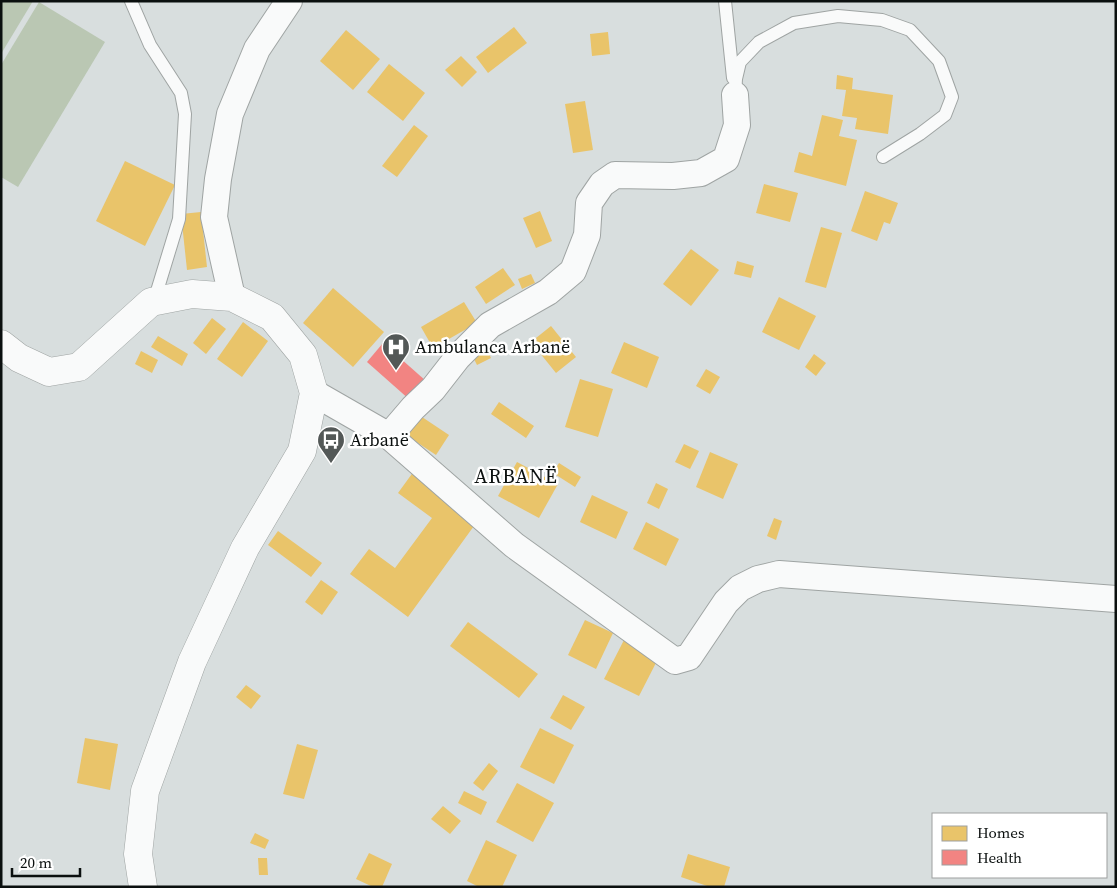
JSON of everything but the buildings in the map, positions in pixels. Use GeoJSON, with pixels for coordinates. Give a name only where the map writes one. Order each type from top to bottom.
{"type":"FeatureCollection","features":[{"type":"Feature","properties":{"kind":"main road"},"geometry":{"type":"LineString","coordinates":[[1,344],[19,358],[49,372],[79,367],[151,302],[192,294],[232,297],[272,316],[304,355],[314,393],[302,451],[246,548],[192,662],[145,791],[138,854],[143,887]]}},
{"type":"Feature","properties":{"kind":"street"},"geometry":{"type":"LineString","coordinates":[[232,297],[214,218],[226,133],[230,114],[257,48],[289,1]]}},
{"type":"Feature","properties":{"kind":"street"},"geometry":{"type":"LineString","coordinates":[[389,436],[412,408],[433,389],[458,357],[490,325],[548,292],[573,271],[587,235],[589,203],[602,184],[615,175],[673,176],[701,173],[726,159],[738,125],[735,95]]}},
{"type":"Feature","properties":{"kind":"street"},"geometry":{"type":"LineString","coordinates":[[314,393],[389,436],[514,545],[675,661],[689,657],[726,602],[740,588],[758,579],[779,574],[1116,599]]}},
{"type":"Feature","properties":{"kind":"lane"},"geometry":{"type":"LineString","coordinates":[[131,1],[150,45],[181,94],[185,114],[179,219],[154,301]]}},
{"type":"Feature","properties":{"kind":"lane"},"geometry":{"type":"LineString","coordinates":[[725,1],[735,95]]}},
{"type":"Feature","properties":{"kind":"lane"},"geometry":{"type":"LineString","coordinates":[[735,95],[740,62],[759,42],[794,23],[838,16],[882,20],[910,30],[939,61],[952,97],[945,115],[920,134],[883,156]]}},
{"type":"Feature","properties":{"kind":"green space"},"geometry":{"type":"Polygon","coordinates":[[[1,1],[33,1],[1,54],[1,1]]]}},
{"type":"Feature","properties":{"kind":"green space"},"geometry":{"type":"Polygon","coordinates":[[[39,2],[105,42],[18,187],[1,177],[1,65],[39,2]]]}},
{"type":"Feature","properties":{"kind":"place","name":"Ambulanca Arbanë"},"geometry":{"type":"Point","coordinates":[396,371]}},
{"type":"Feature","properties":{"kind":"place","name":"Arbanë"},"geometry":{"type":"Point","coordinates":[331,464]}},
{"type":"Feature","properties":{"kind":"district","name":"ARBANË"},"geometry":{"type":"Point","coordinates":[516,476]}}]}
